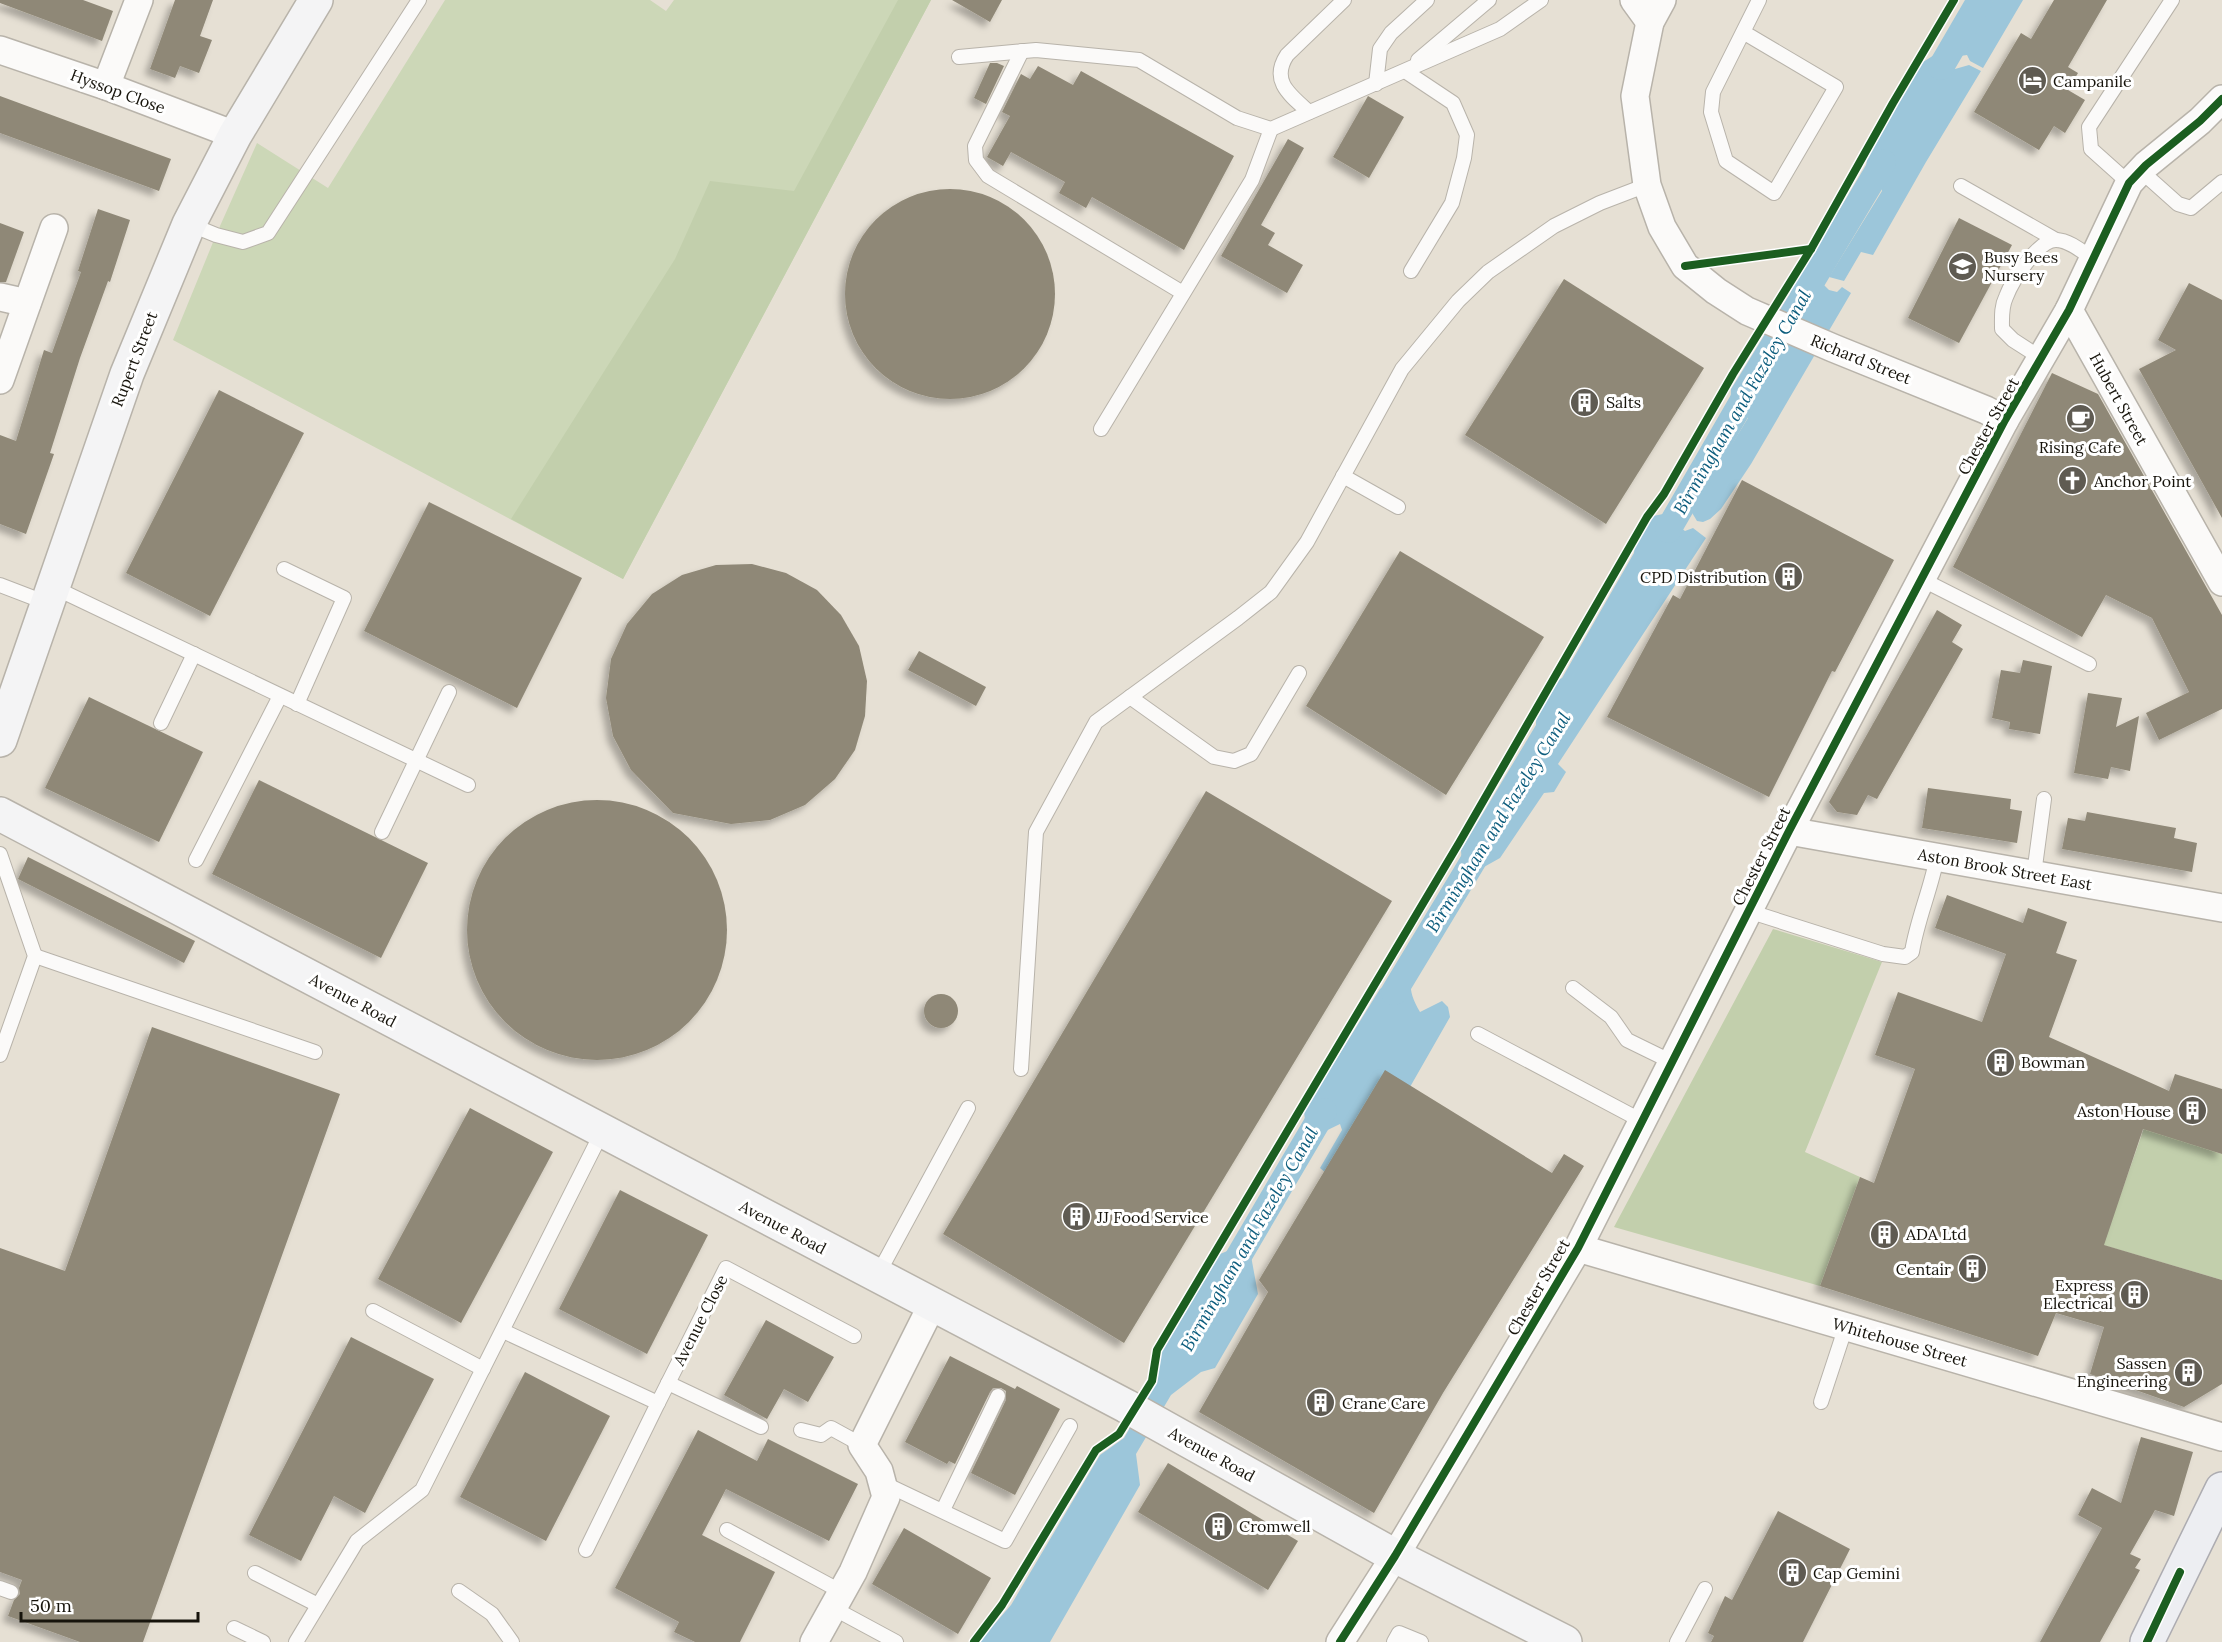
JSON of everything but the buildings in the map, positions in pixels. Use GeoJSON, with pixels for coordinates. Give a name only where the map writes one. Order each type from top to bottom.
{"type":"FeatureCollection","features":[{"type":"Feature","properties":{"kind":"main road"},"geometry":{"type":"LineString","coordinates":[[2147,1642],[2222,1488]]}},
{"type":"Feature","properties":{"kind":"street"},"geometry":{"type":"LineString","coordinates":[[106,86],[139,0]]}},
{"type":"Feature","properties":{"kind":"street","name":"Rupert Street"},"geometry":{"type":"LineString","coordinates":[[0,740],[127,374],[189,224],[235,135],[316,0]]}},
{"type":"Feature","properties":{"kind":"street","name":"Richard Street"},"geometry":{"type":"LineString","coordinates":[[1649,7],[1635,96],[1647,185],[1662,227],[1686,266],[1716,291],[1748,310],[2005,420]]}},
{"type":"Feature","properties":{"kind":"street","name":"Hyssop Close"},"geometry":{"type":"LineString","coordinates":[[0,50],[106,86],[235,135]]}},
{"type":"Feature","properties":{"kind":"street","name":"Chester Street"},"geometry":{"type":"LineString","coordinates":[[1340,1642],[1395,1556],[1578,1248],[1789,831],[2005,420],[2069,310],[2135,177],[2222,99]]}},
{"type":"Feature","properties":{"kind":"street"},"geometry":{"type":"LineString","coordinates":[[0,380],[54,228]]}},
{"type":"Feature","properties":{"kind":"street"},"geometry":{"type":"LineString","coordinates":[[0,297],[27,303]]}},
{"type":"Feature","properties":{"kind":"street","name":"Hubert Street"},"geometry":{"type":"LineString","coordinates":[[2069,310],[2222,582]]}},
{"type":"Feature","properties":{"kind":"street","name":"Avenue Road"},"geometry":{"type":"LineString","coordinates":[[0,814],[1126,1406],[1395,1556],[1562,1642]]}},
{"type":"Feature","properties":{"kind":"street","name":"Aston Brook Street East"},"geometry":{"type":"LineString","coordinates":[[1789,831],[2222,908]]}},
{"type":"Feature","properties":{"kind":"street","name":"Whitehouse Street"},"geometry":{"type":"LineString","coordinates":[[1578,1248],[2222,1437]]}},
{"type":"Feature","properties":{"kind":"street"},"geometry":{"type":"LineString","coordinates":[[814,1642],[853,1572],[886,1497],[879,1471],[862,1445],[932,1305]]}},
{"type":"Feature","properties":{"kind":"lane"},"geometry":{"type":"LineString","coordinates":[[189,224],[216,235],[243,242],[268,233],[418,0]]}},
{"type":"Feature","properties":{"kind":"lane"},"geometry":{"type":"LineString","coordinates":[[1309,112],[1288,93],[1280,79],[1280,66],[1287,55],[1344,0]]}},
{"type":"Feature","properties":{"kind":"lane"},"geometry":{"type":"LineString","coordinates":[[1376,84],[1380,50],[1391,33],[1427,0]]}},
{"type":"Feature","properties":{"kind":"lane"},"geometry":{"type":"LineString","coordinates":[[1405,71],[1489,0]]}},
{"type":"Feature","properties":{"kind":"lane"},"geometry":{"type":"LineString","coordinates":[[959,57],[1022,51],[1059,51],[1139,60],[1237,118],[1270,129],[1500,29],[1541,0]]}},
{"type":"Feature","properties":{"kind":"lane"},"geometry":{"type":"LineString","coordinates":[[1743,32],[1836,87],[1774,193],[1726,161],[1711,112],[1713,92],[1743,32],[1759,0]]}},
{"type":"Feature","properties":{"kind":"lane"},"geometry":{"type":"LineString","coordinates":[[2172,0],[2089,127],[2091,149],[2178,204],[2191,208],[2222,182]]}},
{"type":"Feature","properties":{"kind":"lane"},"geometry":{"type":"LineString","coordinates":[[1022,51],[975,146],[976,160],[988,176],[1183,293]]}},
{"type":"Feature","properties":{"kind":"lane"},"geometry":{"type":"LineString","coordinates":[[1405,71],[1453,103],[1467,135],[1464,158],[1452,203],[1411,271]]}},
{"type":"Feature","properties":{"kind":"lane"},"geometry":{"type":"LineString","coordinates":[[1101,429],[1252,180],[1270,129]]}},
{"type":"Feature","properties":{"kind":"lane"},"geometry":{"type":"LineString","coordinates":[[1021,1069],[1036,832],[1096,722],[1271,592],[1307,542],[1402,369],[1466,294],[1488,272],[1554,226],[1600,203],[1647,185]]}},
{"type":"Feature","properties":{"kind":"lane"},"geometry":{"type":"LineString","coordinates":[[1961,186],[2093,259]]}},
{"type":"Feature","properties":{"kind":"lane"},"geometry":{"type":"LineString","coordinates":[[2041,358],[2013,340],[2002,329],[2001,312],[2006,296],[2028,260],[2042,244],[2056,240]]}},
{"type":"Feature","properties":{"kind":"lane"},"geometry":{"type":"LineString","coordinates":[[1343,476],[1398,507]]}},
{"type":"Feature","properties":{"kind":"lane"},"geometry":{"type":"LineString","coordinates":[[284,569],[344,598],[297,704]]}},
{"type":"Feature","properties":{"kind":"lane"},"geometry":{"type":"LineString","coordinates":[[1921,579],[2089,664]]}},
{"type":"Feature","properties":{"kind":"lane"},"geometry":{"type":"LineString","coordinates":[[0,585],[50,595],[194,654],[468,785]]}},
{"type":"Feature","properties":{"kind":"lane"},"geometry":{"type":"LineString","coordinates":[[160,723],[194,654]]}},
{"type":"Feature","properties":{"kind":"lane"},"geometry":{"type":"LineString","coordinates":[[1130,697],[1214,757],[1234,761],[1251,754],[1299,674]]}},
{"type":"Feature","properties":{"kind":"lane"},"geometry":{"type":"LineString","coordinates":[[382,832],[449,692]]}},
{"type":"Feature","properties":{"kind":"lane"},"geometry":{"type":"LineString","coordinates":[[196,860],[280,696]]}},
{"type":"Feature","properties":{"kind":"lane"},"geometry":{"type":"LineString","coordinates":[[2034,874],[2044,799]]}},
{"type":"Feature","properties":{"kind":"lane"},"geometry":{"type":"LineString","coordinates":[[0,854],[35,956],[0,1055]]}},
{"type":"Feature","properties":{"kind":"lane"},"geometry":{"type":"LineString","coordinates":[[1748,911],[1873,951],[1905,957],[1912,952],[1932,885],[1937,857]]}},
{"type":"Feature","properties":{"kind":"lane"},"geometry":{"type":"LineString","coordinates":[[35,956],[315,1052]]}},
{"type":"Feature","properties":{"kind":"lane"},"geometry":{"type":"LineString","coordinates":[[1573,988],[1611,1017],[1627,1040],[1672,1062]]}},
{"type":"Feature","properties":{"kind":"lane"},"geometry":{"type":"LineString","coordinates":[[1478,1034],[1642,1121]]}},
{"type":"Feature","properties":{"kind":"lane"},"geometry":{"type":"LineString","coordinates":[[877,1276],[968,1108]]}},
{"type":"Feature","properties":{"kind":"lane"},"geometry":{"type":"LineString","coordinates":[[296,1642],[357,1540],[422,1490],[602,1132]]}},
{"type":"Feature","properties":{"kind":"lane","name":"Avenue Close"},"geometry":{"type":"LineString","coordinates":[[586,1550],[726,1268],[854,1336]]}},
{"type":"Feature","properties":{"kind":"lane"},"geometry":{"type":"LineString","coordinates":[[373,1311],[483,1369]]}},
{"type":"Feature","properties":{"kind":"lane"},"geometry":{"type":"LineString","coordinates":[[1821,1402],[1845,1326]]}},
{"type":"Feature","properties":{"kind":"lane"},"geometry":{"type":"LineString","coordinates":[[503,1331],[658,1403]]}},
{"type":"Feature","properties":{"kind":"lane"},"geometry":{"type":"LineString","coordinates":[[668,1383],[761,1427]]}},
{"type":"Feature","properties":{"kind":"lane"},"geometry":{"type":"LineString","coordinates":[[942,1510],[998,1396]]}},
{"type":"Feature","properties":{"kind":"lane"},"geometry":{"type":"LineString","coordinates":[[883,1483],[1005,1541],[1070,1426]]}},
{"type":"Feature","properties":{"kind":"lane"},"geometry":{"type":"LineString","coordinates":[[801,1430],[820,1435],[831,1428],[862,1445]]}},
{"type":"Feature","properties":{"kind":"lane"},"geometry":{"type":"LineString","coordinates":[[727,1530],[837,1600],[896,1642]]}},
{"type":"Feature","properties":{"kind":"lane"},"geometry":{"type":"LineString","coordinates":[[255,1573],[318,1605]]}},
{"type":"Feature","properties":{"kind":"lane"},"geometry":{"type":"LineString","coordinates":[[1677,1642],[1705,1589]]}},
{"type":"Feature","properties":{"kind":"lane"},"geometry":{"type":"LineString","coordinates":[[459,1591],[492,1614],[512,1642]]}},
{"type":"Feature","properties":{"kind":"lane"},"geometry":{"type":"LineString","coordinates":[[234,1628],[263,1642]]}},
{"type":"Feature","properties":{"kind":"lane"},"geometry":{"type":"LineString","coordinates":[[1395,1642],[1399,1633],[1421,1642]]}},
{"type":"Feature","properties":{"kind":"green space"},"geometry":{"type":"Polygon","coordinates":[[[445,0],[650,0],[666,11],[674,0],[931,0],[623,579],[173,340],[257,143],[328,188],[445,0]]]}},
{"type":"Feature","properties":{"kind":"green space"},"geometry":{"type":"Polygon","coordinates":[[[898,0],[931,0],[623,579],[511,519],[675,259],[710,181],[794,191],[898,0]]]}},
{"type":"Feature","properties":{"kind":"green space"},"geometry":{"type":"Polygon","coordinates":[[[1773,929],[1882,962],[1805,1152],[1860,1177],[1820,1286],[1614,1227],[1773,929]]]}},
{"type":"Feature","properties":{"kind":"green space"},"geometry":{"type":"Polygon","coordinates":[[[2144,1128],[2222,1154],[2222,1280],[2103,1245],[2144,1128]]]}},
{"type":"Feature","properties":{"kind":"water"},"geometry":{"type":"Polygon","coordinates":[[[1993,0],[2023,0],[1983,68],[1970,61],[1967,55],[1960,56],[1993,0]]]}},
{"type":"Feature","properties":{"kind":"water"},"geometry":{"type":"Polygon","coordinates":[[[1958,37],[1954,55],[1955,69],[1969,65],[1981,71],[1873,255],[1861,252],[1844,281],[1829,277],[1882,191],[1880,181],[1864,193],[1867,157],[1923,62],[1958,37]]]}},
{"type":"Feature","properties":{"kind":"water"},"geometry":{"type":"Polygon","coordinates":[[[1820,267],[1819,280],[1829,290],[1837,292],[1842,287],[1851,293],[1751,464],[1721,509],[1710,519],[1703,522],[1697,521],[1691,511],[1748,418],[1747,412],[1730,423],[1731,389],[1791,292],[1820,267]]]}},
{"type":"Feature","properties":{"kind":"water"},"geometry":{"type":"Polygon","coordinates":[[[1684,500],[1681,528],[1685,531],[1693,528],[1706,538],[1558,764],[1566,772],[1554,792],[1544,793],[1500,858],[1459,883],[1462,867],[1461,850],[1536,725],[1544,698],[1552,686],[1562,678],[1634,553],[1635,542],[1653,516],[1668,513],[1684,500]]]}},
{"type":"Feature","properties":{"kind":"water"},"geometry":{"type":"Polygon","coordinates":[[[1412,961],[1411,988],[1413,999],[1420,1012],[1442,1001],[1448,1007],[1450,1017],[1410,1087],[1326,1173],[1320,1168],[1342,1130],[1340,1124],[1307,1140],[1304,1111],[1380,989],[1412,961]]]}},
{"type":"Feature","properties":{"kind":"water"},"geometry":{"type":"Polygon","coordinates":[[[1247,1243],[1258,1294],[1215,1368],[1201,1372],[1171,1395],[1136,1454],[1140,1485],[1050,1642],[979,1642],[1011,1605],[1100,1455],[1124,1438],[1154,1386],[1161,1353],[1220,1254],[1247,1243]]]}},
{"type":"Feature","properties":{"kind":"waterway","name":"Birmingham and Fazeley Canal"},"geometry":{"type":"LineString","coordinates":[[1941,67],[1980,0]]}},
{"type":"Feature","properties":{"kind":"waterway","name":"Birmingham and Fazeley Canal"},"geometry":{"type":"LineString","coordinates":[[1803,296],[1883,162]]}},
{"type":"Feature","properties":{"kind":"waterway","name":"Birmingham and Fazeley Canal"},"geometry":{"type":"LineString","coordinates":[[1668,530],[1747,393]]}},
{"type":"Feature","properties":{"kind":"waterway","name":"Birmingham and Fazeley Canal"},"geometry":{"type":"LineString","coordinates":[[1394,992],[1478,853]]}},
{"type":"Feature","properties":{"kind":"waterway","name":"Birmingham and Fazeley Canal"},"geometry":{"type":"LineString","coordinates":[[1230,1271],[1324,1111]]}},
{"type":"Feature","properties":{"kind":"cycle path"},"geometry":{"type":"LineString","coordinates":[[974,1642],[1002,1605],[1096,1450],[1119,1434],[1152,1381],[1157,1350],[1459,843],[1647,517],[1664,494],[1733,374],[1811,249],[1954,0]]}},
{"type":"Feature","properties":{"kind":"cycle path"},"geometry":{"type":"LineString","coordinates":[[1340,1642],[1395,1556],[1578,1248],[1789,831],[2005,420],[2069,310],[2129,183],[2146,165],[2200,121],[2222,99]]}},
{"type":"Feature","properties":{"kind":"cycle path"},"geometry":{"type":"LineString","coordinates":[[1685,266],[1811,249]]}},
{"type":"Feature","properties":{"kind":"cycle path"},"geometry":{"type":"LineString","coordinates":[[2147,1642],[2180,1572]]}},
{"type":"Feature","properties":{"kind":"place","name":"Campanile"},"geometry":{"type":"Point","coordinates":[2032,81]}},
{"type":"Feature","properties":{"kind":"place","name":"Busy Bees Nursery"},"geometry":{"type":"Point","coordinates":[1963,266]}},
{"type":"Feature","properties":{"kind":"place","name":"Salts"},"geometry":{"type":"Point","coordinates":[1585,402]}},
{"type":"Feature","properties":{"kind":"place","name":"Rising Cafe"},"geometry":{"type":"Point","coordinates":[2080,419]}},
{"type":"Feature","properties":{"kind":"place","name":"Anchor Point"},"geometry":{"type":"Point","coordinates":[2073,481]}},
{"type":"Feature","properties":{"kind":"place","name":"CPD Distribution"},"geometry":{"type":"Point","coordinates":[1788,577]}},
{"type":"Feature","properties":{"kind":"place","name":"Bowman"},"geometry":{"type":"Point","coordinates":[2000,1062]}},
{"type":"Feature","properties":{"kind":"place","name":"Aston House"},"geometry":{"type":"Point","coordinates":[2192,1111]}},
{"type":"Feature","properties":{"kind":"place","name":"JJ Food Service"},"geometry":{"type":"Point","coordinates":[1076,1217]}},
{"type":"Feature","properties":{"kind":"place","name":"ADA Ltd"},"geometry":{"type":"Point","coordinates":[1885,1234]}},
{"type":"Feature","properties":{"kind":"place","name":"Centair"},"geometry":{"type":"Point","coordinates":[1972,1269]}},
{"type":"Feature","properties":{"kind":"place","name":"Express Electrical"},"geometry":{"type":"Point","coordinates":[2134,1294]}},
{"type":"Feature","properties":{"kind":"place","name":"Sassen Engineering"},"geometry":{"type":"Point","coordinates":[2188,1372]}},
{"type":"Feature","properties":{"kind":"place","name":"Crane Care"},"geometry":{"type":"Point","coordinates":[1321,1403]}},
{"type":"Feature","properties":{"kind":"place","name":"Cromwell"},"geometry":{"type":"Point","coordinates":[1218,1526]}},
{"type":"Feature","properties":{"kind":"place","name":"Cap Gemini"},"geometry":{"type":"Point","coordinates":[1792,1573]}}]}
